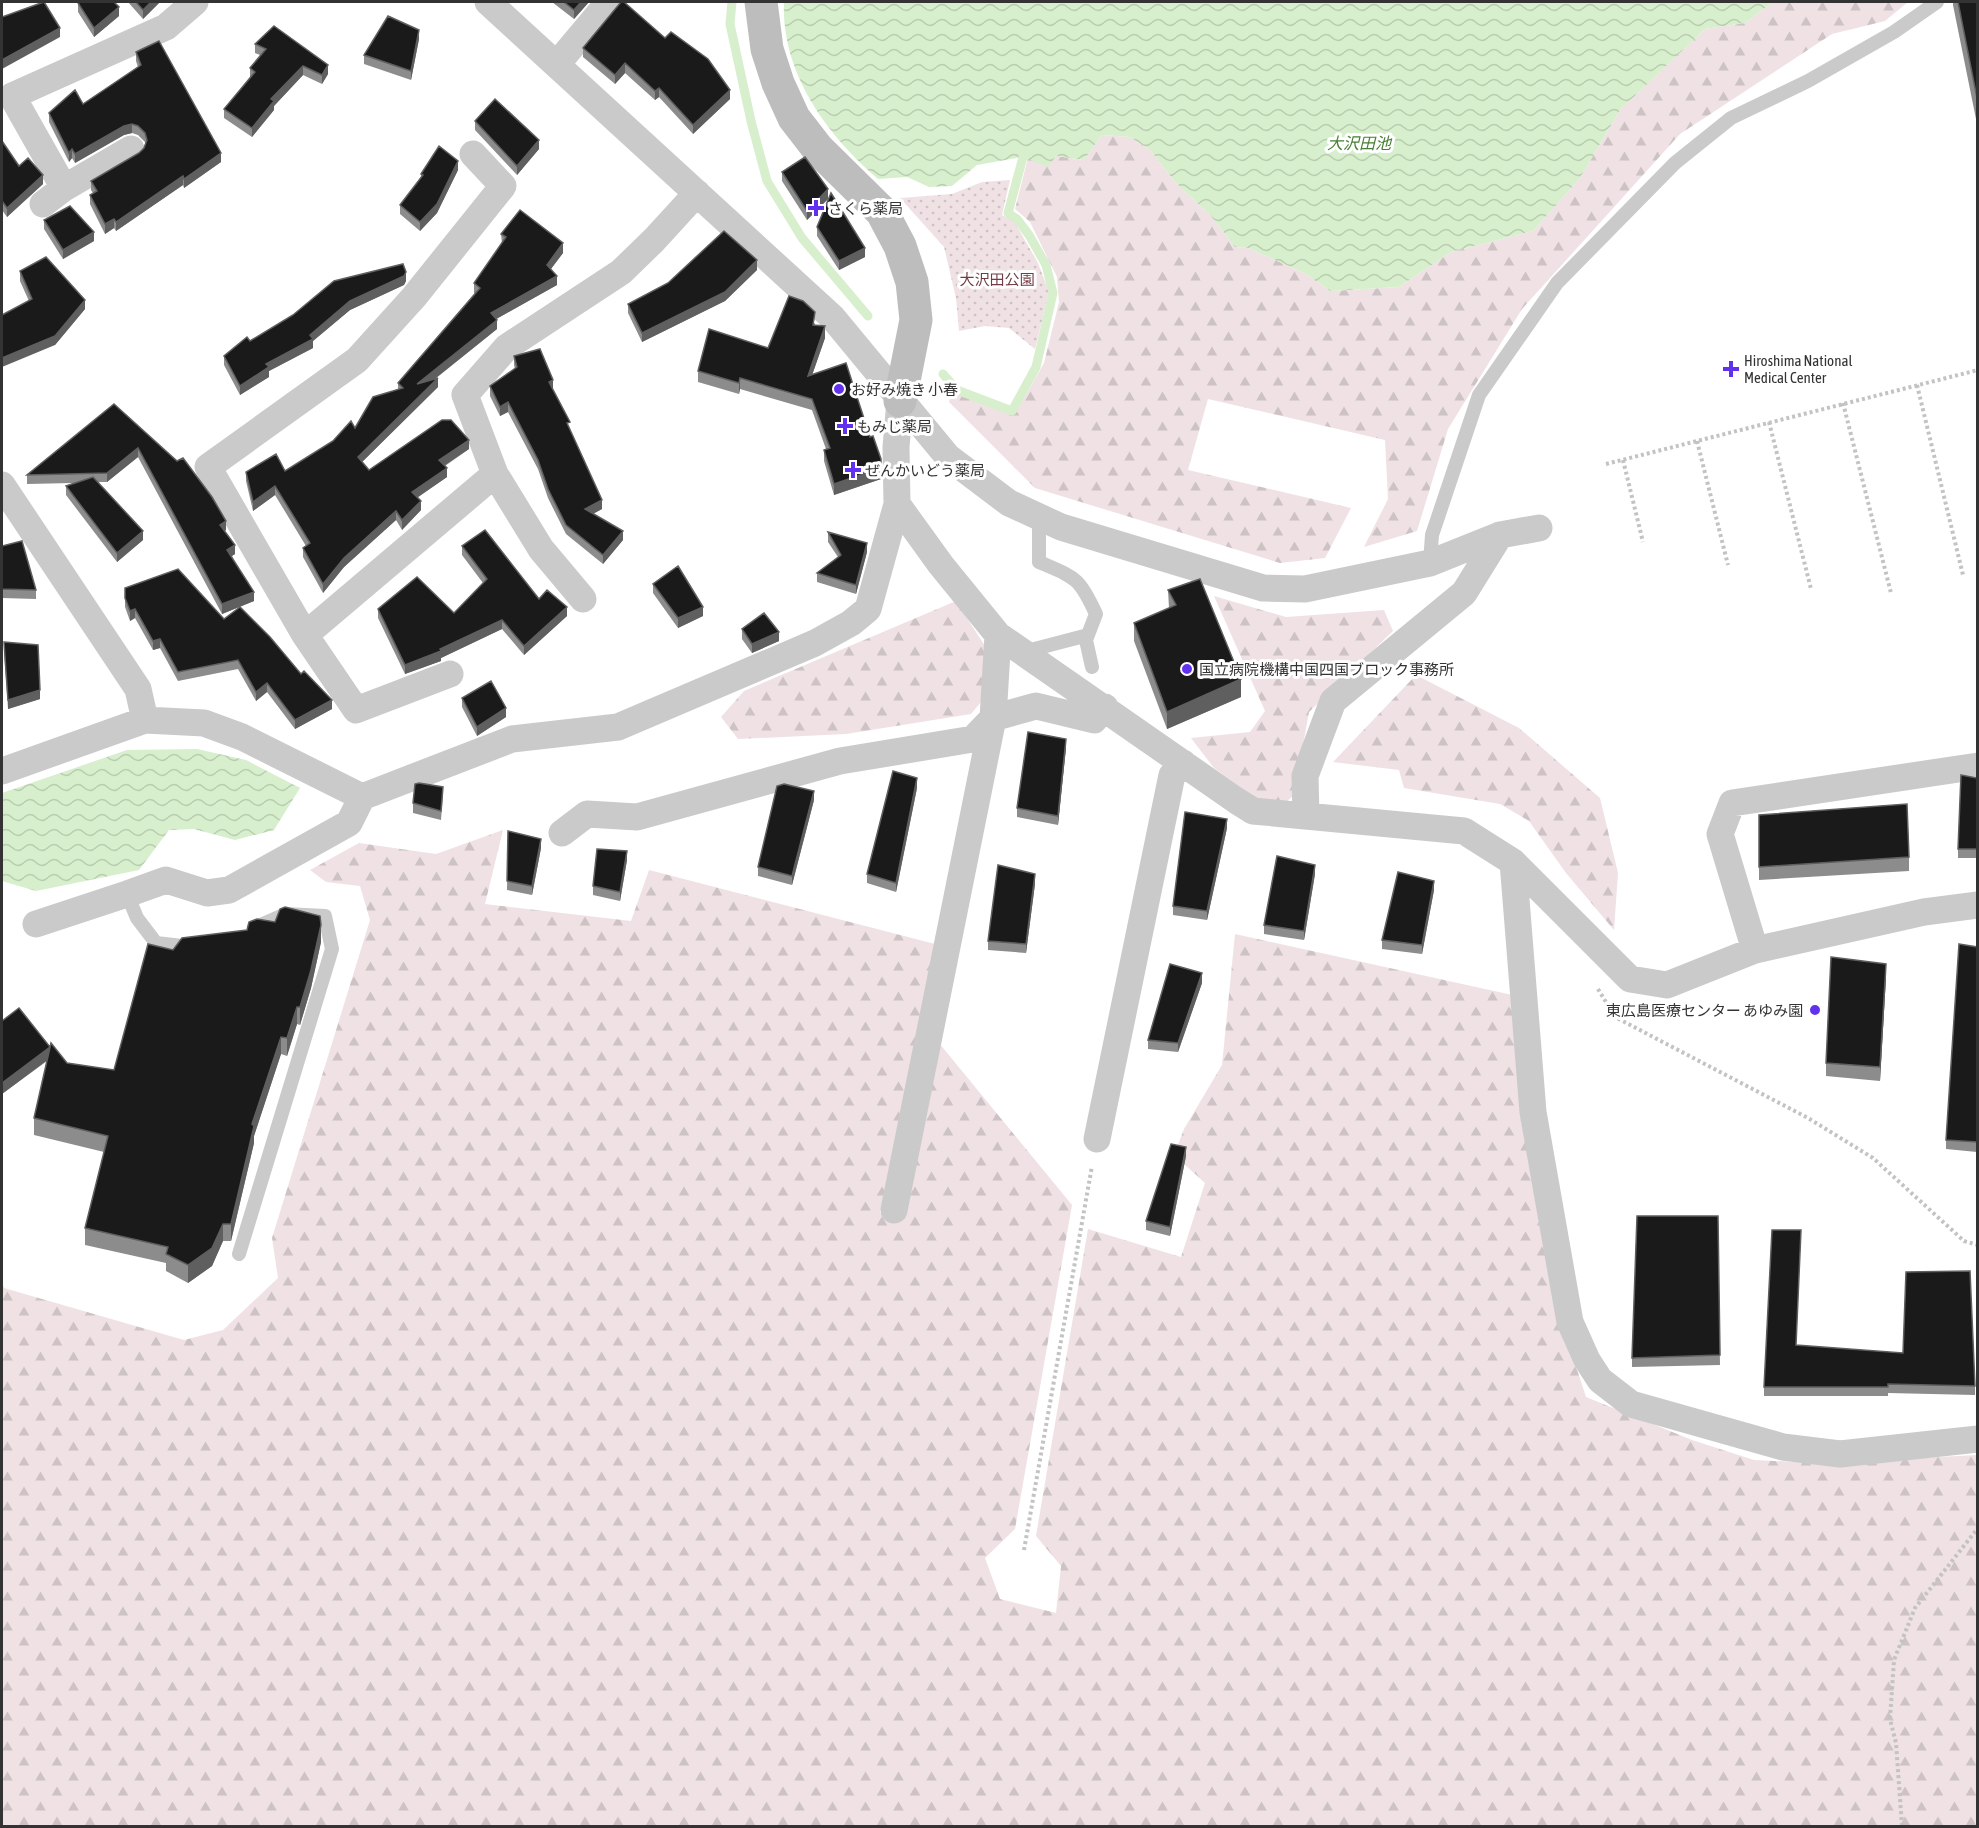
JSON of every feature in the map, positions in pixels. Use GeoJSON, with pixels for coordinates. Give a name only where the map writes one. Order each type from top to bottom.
{"type":"FeatureCollection","features":[{"type":"Feature","properties":{"kind":"street"},"geometry":{"type":"LineString","coordinates":[[131,149],[53,196],[12,96],[166,27],[195,2]]}},
{"type":"Feature","properties":{"kind":"street"},"geometry":{"type":"LineString","coordinates":[[488,2],[833,318],[948,457],[1010,503],[1061,527],[1263,588],[1305,589],[1430,563],[1500,535],[1539,528]]}},
{"type":"Feature","properties":{"kind":"street"},"geometry":{"type":"LineString","coordinates":[[557,64],[609,2]]}},
{"type":"Feature","properties":{"kind":"street"},"geometry":{"type":"LineString","coordinates":[[36,924],[166,880],[207,893],[229,890],[349,823],[362,797],[512,739],[618,727],[815,643],[851,623],[867,609],[897,504],[896,447],[900,401],[916,320],[912,282],[900,246],[882,212],[818,149],[794,118],[778,84],[767,49],[761,2]]}},
{"type":"Feature","properties":{"kind":"street"},"geometry":{"type":"LineString","coordinates":[[450,674],[356,710],[305,635],[208,467],[357,360],[414,297],[503,186],[473,154]]}},
{"type":"Feature","properties":{"kind":"street"},"geometry":{"type":"LineString","coordinates":[[583,598],[541,549],[495,474],[465,394],[507,347],[621,272],[697,193]]}},
{"type":"Feature","properties":{"kind":"street"},"geometry":{"type":"LineString","coordinates":[[305,635],[495,474]]}},
{"type":"Feature","properties":{"kind":"street"},"geometry":{"type":"LineString","coordinates":[[2,484],[138,689],[145,720]]}},
{"type":"Feature","properties":{"kind":"street"},"geometry":{"type":"LineString","coordinates":[[897,504],[940,565],[998,635],[1253,811],[1464,831],[1513,862],[1630,979],[1667,985],[1755,950],[1924,912],[1977,905]]}},
{"type":"Feature","properties":{"kind":"street"},"geometry":{"type":"LineString","coordinates":[[1306,816],[1305,777],[1333,701],[1464,593],[1500,535]]}},
{"type":"Feature","properties":{"kind":"street"},"geometry":{"type":"LineString","coordinates":[[894,1210],[993,717],[998,635]]}},
{"type":"Feature","properties":{"kind":"street"},"geometry":{"type":"LineString","coordinates":[[562,833],[587,814],[637,817],[840,760],[973,739],[993,717],[1036,706],[1094,720],[1105,707]]}},
{"type":"Feature","properties":{"kind":"street"},"geometry":{"type":"LineString","coordinates":[[2,771],[145,720],[204,723],[242,737],[362,797]]}},
{"type":"Feature","properties":{"kind":"street"},"geometry":{"type":"LineString","coordinates":[[1097,1139],[1172,775],[1183,763]]}},
{"type":"Feature","properties":{"kind":"street"},"geometry":{"type":"LineString","coordinates":[[1755,950],[1720,834],[1732,803],[1977,766]]}},
{"type":"Feature","properties":{"kind":"street"},"geometry":{"type":"LineString","coordinates":[[1513,862],[1533,1112],[1570,1322],[1599,1380],[1631,1404],[1783,1447],[1840,1454],[1977,1439]]}},
{"type":"Feature","properties":{"kind":"lane"},"geometry":{"type":"LineString","coordinates":[[1430,563],[1432,535],[1479,394],[1557,283],[1675,163],[1731,118],[1808,81],[1894,32],[1937,2]]}},
{"type":"Feature","properties":{"kind":"lane"},"geometry":{"type":"LineString","coordinates":[[1039,517],[1040,562],[1076,578],[1086,591],[1096,614],[1086,640],[1092,667]]}},
{"type":"Feature","properties":{"kind":"lane"},"geometry":{"type":"LineString","coordinates":[[1022,652],[1088,635]]}},
{"type":"Feature","properties":{"kind":"lane"},"geometry":{"type":"LineString","coordinates":[[127,894],[136,918],[156,943],[182,946],[211,942]]}},
{"type":"Feature","properties":{"kind":"lane"},"geometry":{"type":"LineString","coordinates":[[239,934],[286,914],[326,916],[332,949],[239,1254]]}},
{"type":"Feature","properties":{"kind":"path"},"geometry":{"type":"LineString","coordinates":[[1606,464],[1977,370]]}},
{"type":"Feature","properties":{"kind":"path"},"geometry":{"type":"LineString","coordinates":[[1917,385],[1963,574]]}},
{"type":"Feature","properties":{"kind":"path"},"geometry":{"type":"LineString","coordinates":[[1843,404],[1891,593]]}},
{"type":"Feature","properties":{"kind":"path"},"geometry":{"type":"LineString","coordinates":[[1769,422],[1811,589]]}},
{"type":"Feature","properties":{"kind":"path"},"geometry":{"type":"LineString","coordinates":[[1697,441],[1728,565]]}},
{"type":"Feature","properties":{"kind":"path"},"geometry":{"type":"LineString","coordinates":[[1623,460],[1643,542]]}},
{"type":"Feature","properties":{"kind":"path"},"geometry":{"type":"LineString","coordinates":[[1596,986],[1615,1017],[1808,1118],[1873,1158],[1964,1241],[1977,1245]]}},
{"type":"Feature","properties":{"kind":"path"},"geometry":{"type":"LineString","coordinates":[[1024,1550],[1097,1139]]}},
{"type":"Feature","properties":{"kind":"path"},"geometry":{"type":"LineString","coordinates":[[1902,1827],[1896,1743],[1890,1719],[1894,1660],[1915,1608],[1977,1528]]}},
{"type":"Feature","properties":{"kind":"green space"},"geometry":{"type":"Polygon","coordinates":[[[1773,2],[1908,2],[1885,21],[1832,34],[1680,134],[1522,309],[1448,429],[1417,531],[1364,547],[1388,499],[1385,440],[1208,399],[1188,470],[1351,508],[1325,558],[1280,563],[1035,488],[949,402],[952,392],[1016,412],[1044,363],[1059,302],[1057,277],[1030,222],[1015,209],[1028,158],[1048,166],[1056,156],[1084,160],[1102,135],[1130,137],[1150,150],[1176,183],[1211,216],[1235,247],[1248,248],[1306,274],[1330,291],[1399,287],[1451,252],[1533,231],[1580,178],[1620,110],[1705,29],[1745,23],[1773,2]]]}},
{"type":"Feature","properties":{"kind":"green space","name":"大沢田公園"},"geometry":{"type":"Polygon","coordinates":[[[1010,180],[1002,215],[1014,221],[1038,263],[1049,292],[1035,349],[1009,328],[985,326],[959,331],[956,298],[944,247],[900,198],[952,194],[982,182],[1010,180]]]}},
{"type":"Feature","properties":{"kind":"green space"},"geometry":{"type":"Polygon","coordinates":[[[1214,596],[1286,617],[1384,610],[1393,631],[1309,712],[1294,795],[1285,803],[1255,798],[1214,768],[1191,738],[1250,732],[1265,711],[1214,596]]]}},
{"type":"Feature","properties":{"kind":"green space"},"geometry":{"type":"Polygon","coordinates":[[[956,601],[985,646],[985,697],[971,714],[846,734],[738,739],[721,717],[744,691],[956,601]]]}},
{"type":"Feature","properties":{"kind":"green space"},"geometry":{"type":"Polygon","coordinates":[[[1416,675],[1519,728],[1600,798],[1618,873],[1614,930],[1566,873],[1529,821],[1500,804],[1404,788],[1399,770],[1333,762],[1416,675]]]}},
{"type":"Feature","properties":{"kind":"green space"},"geometry":{"type":"Polygon","coordinates":[[[503,830],[485,904],[631,921],[649,870],[935,944],[880,1213],[903,1216],[939,1043],[1072,1205],[1015,1529],[985,1558],[1000,1599],[1056,1613],[1061,1566],[1036,1536],[1088,1229],[1181,1257],[1205,1183],[1174,1155],[1184,1129],[1222,1065],[1235,934],[1517,996],[1569,1345],[1586,1397],[1692,1440],[1754,1460],[1820,1463],[1977,1455],[1977,1826],[2,1826],[2,1283],[4,1288],[184,1340],[223,1330],[278,1278],[272,1238],[370,920],[360,886],[326,882],[310,870],[359,843],[436,854],[503,830]]]}},
{"type":"Feature","properties":{"kind":"water","name":"大沢田池"},"geometry":{"type":"Polygon","coordinates":[[[784,2],[1773,2],[1745,23],[1705,29],[1620,110],[1580,178],[1533,231],[1451,252],[1399,287],[1330,291],[1306,274],[1248,248],[1235,247],[1211,216],[1176,183],[1150,150],[1130,137],[1102,135],[1084,160],[1056,156],[1048,167],[1023,157],[977,165],[952,186],[929,187],[907,177],[878,179],[841,143],[811,101],[790,53],[785,28],[784,2]]]}},
{"type":"Feature","properties":{"kind":"water"},"geometry":{"type":"Polygon","coordinates":[[[197,749],[246,760],[300,788],[274,830],[235,840],[194,829],[169,830],[139,870],[36,891],[2,881],[2,793],[127,750],[197,749]]]}},
{"type":"Feature","properties":{"kind":"building"},"geometry":{"type":"Polygon","coordinates":[[[44,2],[60,28],[2,60],[2,17],[44,2]]]}},
{"type":"Feature","properties":{"kind":"building"},"geometry":{"type":"Polygon","coordinates":[[[114,2],[119,7],[94,28],[78,3],[114,2]]]}},
{"type":"Feature","properties":{"kind":"building"},"geometry":{"type":"Polygon","coordinates":[[[136,2],[151,2],[143,10],[136,2]]]}},
{"type":"Feature","properties":{"kind":"building"},"geometry":{"type":"Polygon","coordinates":[[[564,2],[581,2],[574,10],[564,2]]]}},
{"type":"Feature","properties":{"kind":"building"},"geometry":{"type":"Polygon","coordinates":[[[621,2],[624,2],[665,38],[671,32],[708,59],[730,90],[693,125],[659,88],[655,91],[625,63],[615,75],[583,48],[621,2]]]}},
{"type":"Feature","properties":{"kind":"building"},"geometry":{"type":"Polygon","coordinates":[[[1958,2],[1977,2],[1977,98],[1958,2]]]}},
{"type":"Feature","properties":{"kind":"building"},"geometry":{"type":"Polygon","coordinates":[[[388,16],[419,30],[411,71],[364,55],[388,16]]]}},
{"type":"Feature","properties":{"kind":"building"},"geometry":{"type":"Polygon","coordinates":[[[274,26],[328,65],[322,75],[303,66],[271,99],[274,101],[252,128],[224,109],[255,72],[250,68],[266,49],[255,44],[274,26]]]}},
{"type":"Feature","properties":{"kind":"building"},"geometry":{"type":"Polygon","coordinates":[[[159,41],[221,153],[116,222],[114,219],[105,224],[90,195],[97,191],[91,181],[139,153],[147,140],[145,133],[132,124],[124,126],[75,154],[72,149],[69,153],[49,113],[75,90],[83,104],[141,65],[136,52],[159,41]]]}},
{"type":"Feature","properties":{"kind":"building"},"geometry":{"type":"Polygon","coordinates":[[[495,99],[539,140],[517,166],[475,121],[495,99]]]}},
{"type":"Feature","properties":{"kind":"building"},"geometry":{"type":"Polygon","coordinates":[[[2,141],[19,166],[28,158],[43,175],[7,208],[2,201],[2,141]]]}},
{"type":"Feature","properties":{"kind":"building"},"geometry":{"type":"Polygon","coordinates":[[[439,146],[458,161],[437,204],[420,222],[400,205],[423,175],[421,174],[439,146]]]}},
{"type":"Feature","properties":{"kind":"building"},"geometry":{"type":"Polygon","coordinates":[[[805,157],[828,189],[807,211],[782,172],[805,157]]]}},
{"type":"Feature","properties":{"kind":"building"},"geometry":{"type":"Polygon","coordinates":[[[831,193],[865,248],[839,261],[817,227],[831,193]]]}},
{"type":"Feature","properties":{"kind":"building"},"geometry":{"type":"Polygon","coordinates":[[[70,206],[94,232],[63,250],[44,220],[70,206]]]}},
{"type":"Feature","properties":{"kind":"building"},"geometry":{"type":"Polygon","coordinates":[[[520,210],[563,243],[547,265],[557,276],[491,313],[497,320],[417,384],[438,378],[358,457],[369,470],[442,420],[451,420],[469,440],[439,460],[447,468],[412,492],[421,501],[402,520],[396,511],[344,558],[323,584],[303,548],[310,543],[275,486],[253,502],[246,472],[276,454],[285,471],[333,441],[351,421],[355,428],[373,397],[403,388],[398,383],[480,288],[474,283],[506,237],[501,234],[520,210]]]}},
{"type":"Feature","properties":{"kind":"building"},"geometry":{"type":"Polygon","coordinates":[[[724,231],[757,260],[725,292],[642,333],[628,304],[668,283],[724,231]]]}},
{"type":"Feature","properties":{"kind":"building"},"geometry":{"type":"Polygon","coordinates":[[[46,257],[85,300],[55,336],[2,358],[2,315],[32,299],[20,271],[46,257]]]}},
{"type":"Feature","properties":{"kind":"building"},"geometry":{"type":"Polygon","coordinates":[[[403,264],[406,272],[404,276],[350,301],[310,335],[313,339],[266,364],[269,367],[240,386],[224,356],[247,337],[250,341],[293,315],[334,281],[403,264]]]}},
{"type":"Feature","properties":{"kind":"building"},"geometry":{"type":"Polygon","coordinates":[[[789,296],[803,301],[815,312],[813,325],[825,326],[808,376],[846,363],[870,437],[873,436],[881,459],[881,468],[834,484],[824,450],[830,448],[812,399],[740,378],[739,383],[698,371],[709,329],[768,348],[789,296]]]}},
{"type":"Feature","properties":{"kind":"building"},"geometry":{"type":"Polygon","coordinates":[[[540,349],[553,380],[549,382],[570,422],[567,423],[602,500],[585,509],[623,531],[603,555],[566,525],[548,489],[538,460],[508,402],[500,407],[490,386],[517,367],[514,356],[540,349]]]}},
{"type":"Feature","properties":{"kind":"building"},"geometry":{"type":"Polygon","coordinates":[[[114,404],[177,461],[183,458],[212,497],[226,521],[220,525],[235,545],[227,550],[254,592],[222,604],[138,448],[107,473],[27,475],[114,404]]]}},
{"type":"Feature","properties":{"kind":"building"},"geometry":{"type":"Polygon","coordinates":[[[93,477],[143,531],[117,553],[66,486],[93,477]]]}},
{"type":"Feature","properties":{"kind":"building"},"geometry":{"type":"Polygon","coordinates":[[[485,530],[539,599],[547,590],[567,607],[524,646],[502,620],[440,649],[441,651],[405,665],[378,609],[417,577],[454,613],[487,579],[462,546],[485,530]]]}},
{"type":"Feature","properties":{"kind":"building"},"geometry":{"type":"Polygon","coordinates":[[[828,532],[867,543],[856,585],[817,573],[841,555],[828,532]]]}},
{"type":"Feature","properties":{"kind":"building"},"geometry":{"type":"Polygon","coordinates":[[[22,541],[36,590],[2,589],[2,546],[22,541]]]}},
{"type":"Feature","properties":{"kind":"building"},"geometry":{"type":"Polygon","coordinates":[[[678,566],[703,607],[678,618],[653,584],[678,566]]]}},
{"type":"Feature","properties":{"kind":"building"},"geometry":{"type":"Polygon","coordinates":[[[178,569],[224,619],[240,607],[270,637],[301,674],[304,671],[332,700],[295,720],[267,683],[256,692],[238,660],[178,672],[160,639],[153,641],[135,609],[130,611],[125,598],[125,588],[178,569]]]}},
{"type":"Feature","properties":{"kind":"building","name":"国立病院機構中国四国ブロック事務所"},"geometry":{"type":"Polygon","coordinates":[[[1200,579],[1241,679],[1167,712],[1134,623],[1176,605],[1168,590],[1200,579]]]}},
{"type":"Feature","properties":{"kind":"building"},"geometry":{"type":"Polygon","coordinates":[[[764,613],[779,632],[752,644],[742,629],[764,613]]]}},
{"type":"Feature","properties":{"kind":"building"},"geometry":{"type":"Polygon","coordinates":[[[4,642],[38,645],[40,690],[8,700],[4,642]]]}},
{"type":"Feature","properties":{"kind":"building"},"geometry":{"type":"Polygon","coordinates":[[[491,681],[506,708],[477,727],[462,698],[491,681]]]}},
{"type":"Feature","properties":{"kind":"building"},"geometry":{"type":"Polygon","coordinates":[[[1028,732],[1066,739],[1058,816],[1017,808],[1028,732]]]}},
{"type":"Feature","properties":{"kind":"building"},"geometry":{"type":"Polygon","coordinates":[[[893,771],[917,778],[896,883],[867,874],[893,771]]]}},
{"type":"Feature","properties":{"kind":"building"},"geometry":{"type":"Polygon","coordinates":[[[1961,775],[1977,778],[1977,849],[1958,849],[1961,775]]]}},
{"type":"Feature","properties":{"kind":"building"},"geometry":{"type":"Polygon","coordinates":[[[415,784],[443,787],[441,811],[413,803],[415,784]]]}},
{"type":"Feature","properties":{"kind":"building"},"geometry":{"type":"Polygon","coordinates":[[[784,784],[814,791],[792,876],[758,867],[777,786],[784,784]]]}},
{"type":"Feature","properties":{"kind":"building"},"geometry":{"type":"Polygon","coordinates":[[[1907,804],[1909,857],[1759,867],[1759,815],[1907,804]]]}},
{"type":"Feature","properties":{"kind":"building"},"geometry":{"type":"Polygon","coordinates":[[[1185,812],[1227,819],[1207,911],[1173,906],[1185,812]]]}},
{"type":"Feature","properties":{"kind":"building"},"geometry":{"type":"Polygon","coordinates":[[[508,831],[541,839],[532,886],[507,881],[508,831]]]}},
{"type":"Feature","properties":{"kind":"building"},"geometry":{"type":"Polygon","coordinates":[[[597,849],[627,851],[620,892],[593,886],[597,849]]]}},
{"type":"Feature","properties":{"kind":"building"},"geometry":{"type":"Polygon","coordinates":[[[1277,856],[1315,865],[1304,931],[1264,925],[1277,856]]]}},
{"type":"Feature","properties":{"kind":"building"},"geometry":{"type":"Polygon","coordinates":[[[998,865],[1035,874],[1026,944],[988,941],[998,865]]]}},
{"type":"Feature","properties":{"kind":"building"},"geometry":{"type":"Polygon","coordinates":[[[1398,872],[1434,881],[1422,945],[1382,940],[1398,872]]]}},
{"type":"Feature","properties":{"kind":"building"},"geometry":{"type":"Polygon","coordinates":[[[285,907],[320,916],[321,925],[300,1007],[297,1007],[287,1038],[281,1037],[252,1124],[254,1126],[231,1224],[223,1224],[212,1248],[188,1265],[166,1254],[168,1247],[85,1228],[108,1136],[34,1118],[51,1043],[67,1063],[114,1070],[148,944],[173,950],[182,938],[247,930],[249,922],[257,919],[275,922],[280,909],[285,907]]]}},
{"type":"Feature","properties":{"kind":"building"},"geometry":{"type":"Polygon","coordinates":[[[1959,944],[1977,947],[1977,1142],[1946,1140],[1959,944]]]}},
{"type":"Feature","properties":{"kind":"building"},"geometry":{"type":"Polygon","coordinates":[[[1831,957],[1886,964],[1880,1067],[1826,1063],[1831,957]]]}},
{"type":"Feature","properties":{"kind":"building"},"geometry":{"type":"Polygon","coordinates":[[[1170,964],[1202,973],[1178,1043],[1148,1040],[1170,964]]]}},
{"type":"Feature","properties":{"kind":"building"},"geometry":{"type":"Polygon","coordinates":[[[19,1008],[50,1047],[2,1083],[2,1021],[19,1008]]]}},
{"type":"Feature","properties":{"kind":"building"},"geometry":{"type":"Polygon","coordinates":[[[1171,1144],[1186,1147],[1170,1227],[1146,1221],[1171,1144]]]}},
{"type":"Feature","properties":{"kind":"building"},"geometry":{"type":"Polygon","coordinates":[[[1637,1216],[1718,1216],[1720,1355],[1632,1358],[1637,1216]]]}},
{"type":"Feature","properties":{"kind":"building"},"geometry":{"type":"Polygon","coordinates":[[[1772,1230],[1801,1230],[1796,1345],[1903,1353],[1906,1272],[1970,1271],[1975,1386],[1888,1384],[1888,1387],[1764,1387],[1772,1230]]]}},
{"type":"Feature","properties":{"kind":"waterway"},"geometry":{"type":"LineString","coordinates":[[732,2],[730,24],[751,121],[767,181],[802,238],[868,316]]}},
{"type":"Feature","properties":{"kind":"waterway"},"geometry":{"type":"LineString","coordinates":[[943,374],[957,390],[1012,411],[1036,367],[1053,293],[1046,265],[1029,235],[1017,219],[1008,213],[1023,157]]}},
{"type":"Feature","properties":{"kind":"place","name":"さくら薬局"},"geometry":{"type":"Point","coordinates":[816,208]}},
{"type":"Feature","properties":{"kind":"place","name":"Hiroshima National Medical Center"},"geometry":{"type":"Point","coordinates":[1731,369]}},
{"type":"Feature","properties":{"kind":"place","name":"お好み焼き 小春"},"geometry":{"type":"Point","coordinates":[839,389]}},
{"type":"Feature","properties":{"kind":"place","name":"もみじ薬局"},"geometry":{"type":"Point","coordinates":[845,426]}},
{"type":"Feature","properties":{"kind":"place","name":"ぜんかいどう薬局"},"geometry":{"type":"Point","coordinates":[853,470]}},
{"type":"Feature","properties":{"kind":"place","name":"国立病院機構中国四国ブロック事務所"},"geometry":{"type":"Point","coordinates":[1187,669]}},
{"type":"Feature","properties":{"kind":"place","name":"東広島医療センター あゆみ園"},"geometry":{"type":"Point","coordinates":[1815,1010]}}]}
